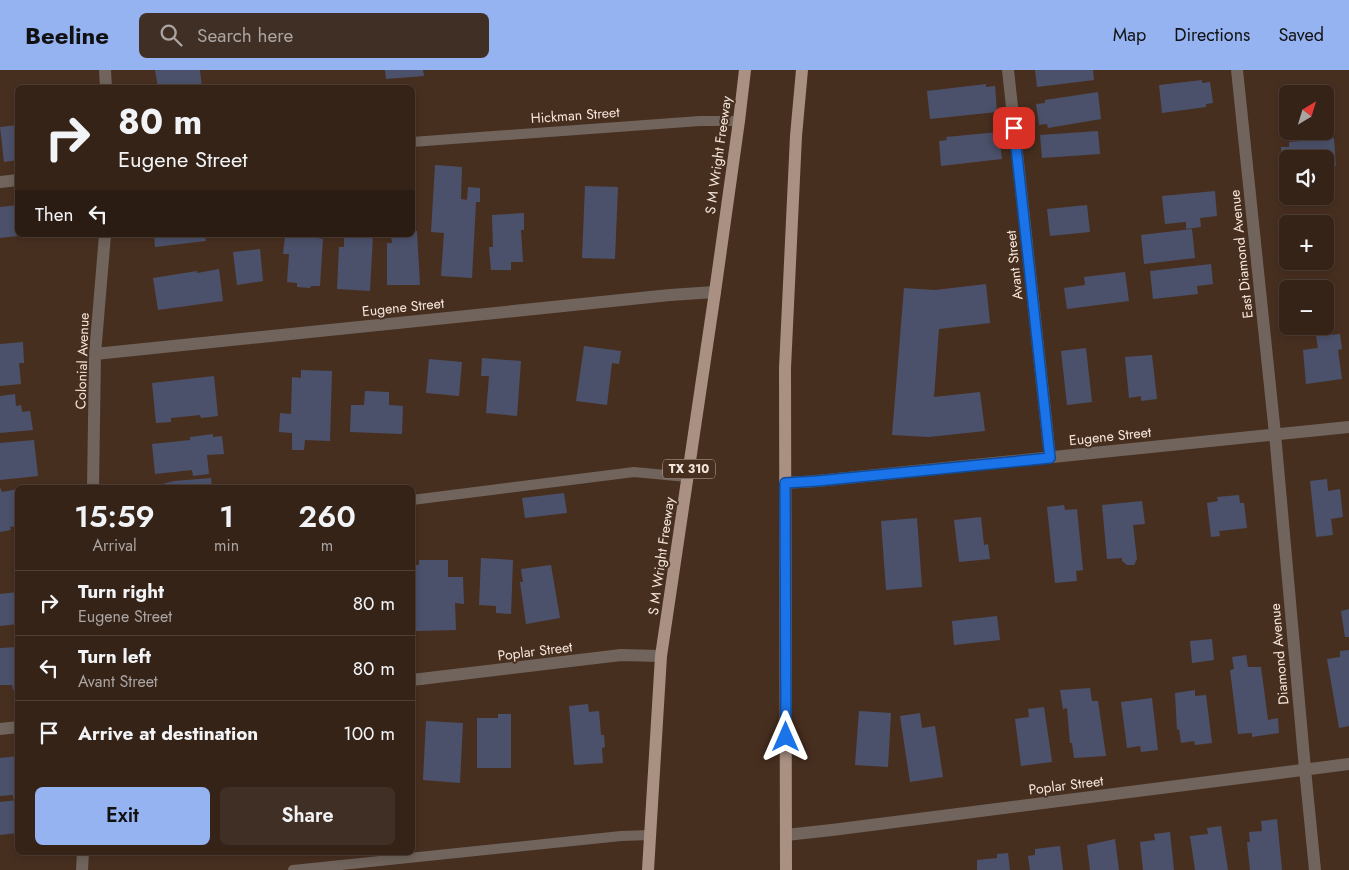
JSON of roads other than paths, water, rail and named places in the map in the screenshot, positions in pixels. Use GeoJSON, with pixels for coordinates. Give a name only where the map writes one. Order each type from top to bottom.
{"type":"FeatureCollection","features":[{"type":"Feature","properties":{"kind":"main road","name":"S M Wright Freeway"},"geometry":{"type":"LineString","coordinates":[[648,870],[661,656],[715,292],[739,121],[744,70]]}},
{"type":"Feature","properties":{"kind":"main road"},"geometry":{"type":"LineString","coordinates":[[786,870],[785,368],[796,136],[802,70]]}},
{"type":"Feature","properties":{"kind":"street"},"geometry":{"type":"LineString","coordinates":[[105,70],[106,85]]}},
{"type":"Feature","properties":{"kind":"street","name":"Avant Street"},"geometry":{"type":"LineString","coordinates":[[1008,70],[1050,458]]}},
{"type":"Feature","properties":{"kind":"street","name":"East Diamond Avenue"},"geometry":{"type":"LineString","coordinates":[[1237,70],[1275,434]]}},
{"type":"Feature","properties":{"kind":"street"},"geometry":{"type":"LineString","coordinates":[[0,182],[15,180]]}},
{"type":"Feature","properties":{"kind":"street","name":"Colonial Avenue"},"geometry":{"type":"LineString","coordinates":[[93,485],[95,354],[105,237]]}},
{"type":"Feature","properties":{"kind":"street","name":"Eugene Street"},"geometry":{"type":"LineString","coordinates":[[95,354],[686,293],[715,292]]}},
{"type":"Feature","properties":{"kind":"street","name":"Eugene Street"},"geometry":{"type":"LineString","coordinates":[[785,483],[1349,427]]}},
{"type":"Feature","properties":{"kind":"street","name":"Diamond Avenue"},"geometry":{"type":"LineString","coordinates":[[1275,434],[1315,870]]}},
{"type":"Feature","properties":{"kind":"street","name":"Poplar Street"},"geometry":{"type":"LineString","coordinates":[[415,680],[621,655],[661,656]]}},
{"type":"Feature","properties":{"kind":"street"},"geometry":{"type":"LineString","coordinates":[[0,729],[15,727]]}},
{"type":"Feature","properties":{"kind":"street","name":"Poplar Street"},"geometry":{"type":"LineString","coordinates":[[786,835],[1349,764]]}},
{"type":"Feature","properties":{"kind":"street"},"geometry":{"type":"LineString","coordinates":[[82,870],[83,855]]}},
{"type":"Feature","properties":{"kind":"lane","name":"Hickman Street"},"geometry":{"type":"LineString","coordinates":[[415,142],[700,120],[739,121]]}},
{"type":"Feature","properties":{"kind":"lane"},"geometry":{"type":"LineString","coordinates":[[415,500],[634,472],[687,477]]}},
{"type":"Feature","properties":{"kind":"lane"},"geometry":{"type":"LineString","coordinates":[[293,870],[613,836],[650,835]]}}]}
